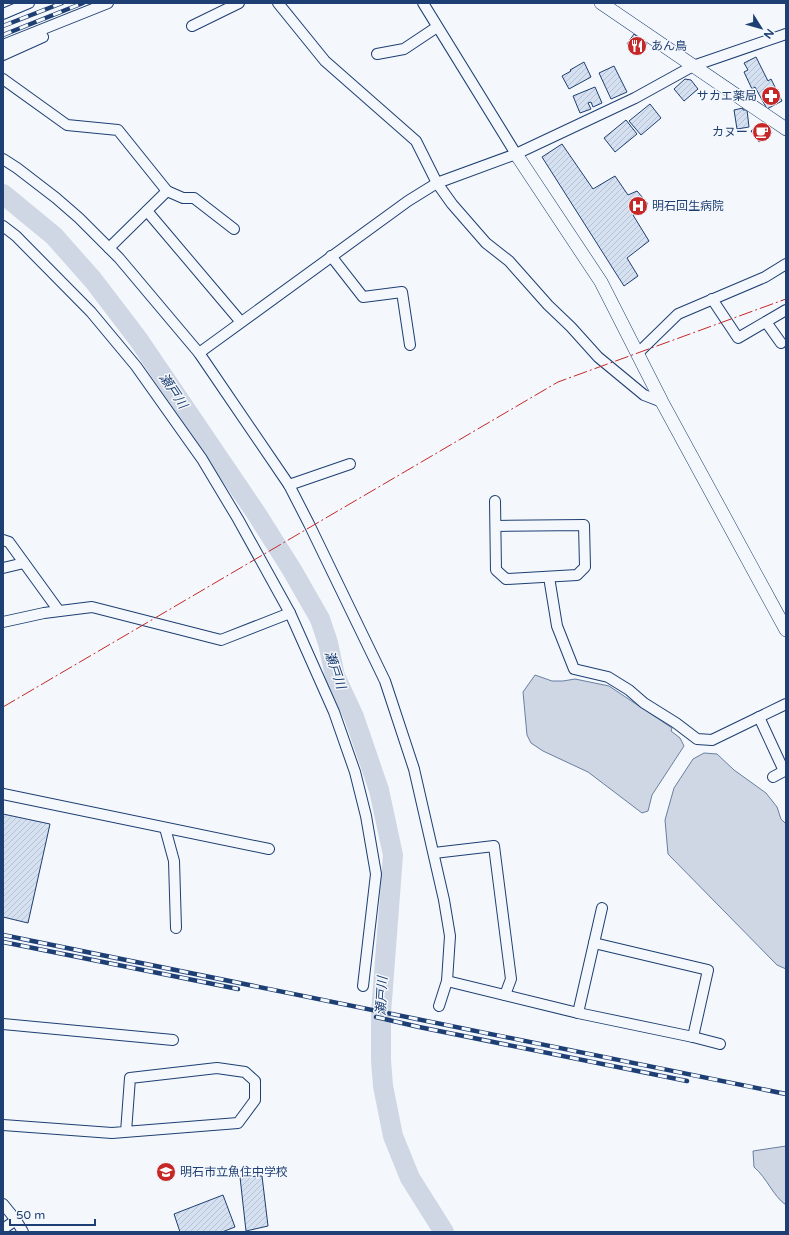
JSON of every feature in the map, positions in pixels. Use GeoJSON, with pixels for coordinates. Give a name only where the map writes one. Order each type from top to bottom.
{"type":"FeatureCollection","features":[{"type":"Feature","properties":{"kind":"street"},"geometry":{"type":"LineString","coordinates":[[3,14],[29,3]]}},
{"type":"Feature","properties":{"kind":"street"},"geometry":{"type":"LineString","coordinates":[[3,45],[108,3]]}},
{"type":"Feature","properties":{"kind":"street"},"geometry":{"type":"LineString","coordinates":[[192,26],[238,3]]}},
{"type":"Feature","properties":{"kind":"street"},"geometry":{"type":"LineString","coordinates":[[422,3],[516,154],[600,282],[662,402],[786,630]]}},
{"type":"Feature","properties":{"kind":"street"},"geometry":{"type":"LineString","coordinates":[[601,3],[786,129]]}},
{"type":"Feature","properties":{"kind":"street"},"geometry":{"type":"LineString","coordinates":[[282,4],[325,61],[416,141],[437,183],[452,204],[486,243],[509,260],[548,305],[598,357],[644,395],[662,402]]}},
{"type":"Feature","properties":{"kind":"street"},"geometry":{"type":"LineString","coordinates":[[377,54],[404,49],[437,27]]}},
{"type":"Feature","properties":{"kind":"street"},"geometry":{"type":"LineString","coordinates":[[199,353],[408,201],[437,183],[516,154],[635,98],[693,66],[786,34]]}},
{"type":"Feature","properties":{"kind":"street"},"geometry":{"type":"LineString","coordinates":[[3,55],[43,37]]}},
{"type":"Feature","properties":{"kind":"street"},"geometry":{"type":"LineString","coordinates":[[3,79],[67,125],[118,130],[167,191],[183,198],[194,198],[234,229]]}},
{"type":"Feature","properties":{"kind":"street"},"geometry":{"type":"LineString","coordinates":[[3,159],[18,168],[56,198],[120,258],[199,353],[289,485],[385,681],[414,769],[434,853],[450,936],[447,981],[440,1006]]}},
{"type":"Feature","properties":{"kind":"street"},"geometry":{"type":"LineString","coordinates":[[109,248],[167,191]]}},
{"type":"Feature","properties":{"kind":"street"},"geometry":{"type":"LineString","coordinates":[[147,211],[241,322]]}},
{"type":"Feature","properties":{"kind":"street"},"geometry":{"type":"LineString","coordinates":[[3,226],[16,236],[91,312],[136,366],[202,459],[238,519],[290,613],[334,712],[355,772],[366,816],[376,874],[363,986]]}},
{"type":"Feature","properties":{"kind":"street"},"geometry":{"type":"LineString","coordinates":[[331,256],[363,297],[402,292],[410,346]]}},
{"type":"Feature","properties":{"kind":"street"},"geometry":{"type":"LineString","coordinates":[[637,354],[678,314],[765,277],[786,264]]}},
{"type":"Feature","properties":{"kind":"street"},"geometry":{"type":"LineString","coordinates":[[712,299],[738,338],[786,310]]}},
{"type":"Feature","properties":{"kind":"street"},"geometry":{"type":"LineString","coordinates":[[766,322],[781,343]]}},
{"type":"Feature","properties":{"kind":"street"},"geometry":{"type":"LineString","coordinates":[[289,485],[350,464]]}},
{"type":"Feature","properties":{"kind":"street"},"geometry":{"type":"LineString","coordinates":[[495,501],[496,570],[506,579],[577,575],[585,567],[584,526],[496,526]]}},
{"type":"Feature","properties":{"kind":"street"},"geometry":{"type":"LineString","coordinates":[[3,540],[9,542],[59,611]]}},
{"type":"Feature","properties":{"kind":"street"},"geometry":{"type":"LineString","coordinates":[[3,568],[24,563]]}},
{"type":"Feature","properties":{"kind":"street"},"geometry":{"type":"LineString","coordinates":[[549,577],[557,626],[574,669],[608,677],[629,690],[644,703],[676,723],[697,739],[712,740],[786,704]]}},
{"type":"Feature","properties":{"kind":"street"},"geometry":{"type":"LineString","coordinates":[[3,622],[59,611],[92,607],[222,640],[290,613]]}},
{"type":"Feature","properties":{"kind":"street"},"geometry":{"type":"LineString","coordinates":[[759,717],[785,770],[773,777]]}},
{"type":"Feature","properties":{"kind":"street"},"geometry":{"type":"LineString","coordinates":[[3,794],[269,849]]}},
{"type":"Feature","properties":{"kind":"street"},"geometry":{"type":"LineString","coordinates":[[165,828],[174,861],[176,928]]}},
{"type":"Feature","properties":{"kind":"street"},"geometry":{"type":"LineString","coordinates":[[434,853],[494,846],[511,979],[505,996]]}},
{"type":"Feature","properties":{"kind":"street"},"geometry":{"type":"LineString","coordinates":[[578,1012],[602,908]]}},
{"type":"Feature","properties":{"kind":"street"},"geometry":{"type":"LineString","coordinates":[[594,943],[708,970],[693,1036]]}},
{"type":"Feature","properties":{"kind":"street"},"geometry":{"type":"LineString","coordinates":[[447,981],[505,996],[693,1036],[720,1044]]}},
{"type":"Feature","properties":{"kind":"street"},"geometry":{"type":"LineString","coordinates":[[3,1024],[174,1040]]}},
{"type":"Feature","properties":{"kind":"street"},"geometry":{"type":"LineString","coordinates":[[3,1125],[112,1133],[126,1132],[238,1123],[255,1100],[255,1081],[245,1072],[217,1068],[130,1078],[126,1132]]}},
{"type":"Feature","properties":{"kind":"street"},"geometry":{"type":"LineString","coordinates":[[3,1204],[16,1220],[23,1232]]}},
{"type":"Feature","properties":{"kind":"street"},"geometry":{"type":"LineString","coordinates":[[3,1229],[16,1220]]}},
{"type":"Feature","properties":{"kind":"shaded area"},"geometry":{"type":"Polygon","coordinates":[[[535,675],[552,681],[575,679],[609,686],[672,728],[671,731],[680,738],[684,746],[652,795],[648,811],[642,813],[588,772],[543,751],[531,743],[527,735],[523,692],[535,675]]]}},
{"type":"Feature","properties":{"kind":"shaded area"},"geometry":{"type":"Polygon","coordinates":[[[704,753],[717,754],[734,770],[766,793],[777,807],[781,819],[786,824],[786,969],[777,965],[668,854],[665,820],[674,788],[693,759],[704,753]]]}},
{"type":"Feature","properties":{"kind":"shaded area"},"geometry":{"type":"Polygon","coordinates":[[[786,1146],[786,1205],[777,1197],[763,1176],[754,1167],[753,1151],[786,1146]]]}},
{"type":"Feature","properties":{"kind":"building"},"geometry":{"type":"Polygon","coordinates":[[[634,34],[647,44],[640,54],[627,44],[634,34]]]}},
{"type":"Feature","properties":{"kind":"building"},"geometry":{"type":"Polygon","coordinates":[[[756,57],[768,81],[771,79],[782,101],[767,109],[755,87],[752,89],[744,72],[748,70],[744,63],[756,57]]]}},
{"type":"Feature","properties":{"kind":"building"},"geometry":{"type":"Polygon","coordinates":[[[584,62],[591,77],[569,89],[562,76],[584,62]]]}},
{"type":"Feature","properties":{"kind":"building"},"geometry":{"type":"Polygon","coordinates":[[[614,66],[627,92],[611,99],[599,73],[614,66]]]}},
{"type":"Feature","properties":{"kind":"building"},"geometry":{"type":"Polygon","coordinates":[[[685,79],[691,80],[698,89],[684,101],[674,89],[685,79]]]}},
{"type":"Feature","properties":{"kind":"building"},"geometry":{"type":"Polygon","coordinates":[[[595,87],[602,103],[593,107],[591,102],[588,103],[591,109],[580,113],[573,96],[595,87]]]}},
{"type":"Feature","properties":{"kind":"building"},"geometry":{"type":"Polygon","coordinates":[[[650,104],[661,118],[641,135],[629,121],[650,104]]]}},
{"type":"Feature","properties":{"kind":"building"},"geometry":{"type":"Polygon","coordinates":[[[743,108],[743,110],[747,110],[749,127],[737,129],[734,110],[743,108]]]}},
{"type":"Feature","properties":{"kind":"building"},"geometry":{"type":"Polygon","coordinates":[[[626,120],[637,134],[615,152],[604,138],[626,120]]]}},
{"type":"Feature","properties":{"kind":"building"},"geometry":{"type":"Polygon","coordinates":[[[765,123],[772,133],[759,142],[751,131],[759,125],[761,127],[765,123]]]}},
{"type":"Feature","properties":{"kind":"building"},"geometry":{"type":"Polygon","coordinates":[[[562,144],[593,189],[615,176],[628,195],[637,191],[648,204],[633,215],[649,241],[627,258],[638,276],[624,286],[542,157],[562,144]]]}},
{"type":"Feature","properties":{"kind":"building"},"geometry":{"type":"Polygon","coordinates":[[[3,814],[50,824],[28,923],[3,917],[3,814]]]}},
{"type":"Feature","properties":{"kind":"building"},"geometry":{"type":"Polygon","coordinates":[[[262,1176],[268,1226],[246,1231],[240,1177],[262,1176]]]}},
{"type":"Feature","properties":{"kind":"building"},"geometry":{"type":"Polygon","coordinates":[[[223,1195],[235,1227],[222,1232],[180,1232],[174,1214],[223,1195]]]}},
{"type":"Feature","properties":{"kind":"waterway","name":"瀬戸川"},"geometry":{"type":"LineString","coordinates":[[3,194],[54,236],[93,280],[138,339],[256,513],[292,570],[320,619],[328,643],[335,676],[354,717],[379,790],[393,855],[381,1013],[381,1060],[383,1086],[393,1136],[410,1178],[444,1232]]}},
{"type":"Feature","properties":{"kind":"railway"},"geometry":{"type":"LineString","coordinates":[[3,26],[62,3]]}},
{"type":"Feature","properties":{"kind":"railway"},"geometry":{"type":"LineString","coordinates":[[3,35],[83,3]]}},
{"type":"Feature","properties":{"kind":"railway"},"geometry":{"type":"LineString","coordinates":[[3,935],[786,1094]]}},
{"type":"Feature","properties":{"kind":"railway"},"geometry":{"type":"LineString","coordinates":[[3,942],[238,989]]}},
{"type":"Feature","properties":{"kind":"railway"},"geometry":{"type":"LineString","coordinates":[[376,1017],[687,1081]]}},
{"type":"Feature","properties":{"kind":"power"},"geometry":{"type":"LineString","coordinates":[[3,707],[558,382],[786,299]]}},
{"type":"Feature","properties":{"kind":"place","name":"あん鳥"},"geometry":{"type":"Point","coordinates":[637,46]}},
{"type":"Feature","properties":{"kind":"place","name":"サカエ薬局"},"geometry":{"type":"Point","coordinates":[771,96]}},
{"type":"Feature","properties":{"kind":"place","name":"カヌー"},"geometry":{"type":"Point","coordinates":[762,132]}},
{"type":"Feature","properties":{"kind":"place","name":"明石回生病院"},"geometry":{"type":"Point","coordinates":[638,206]}},
{"type":"Feature","properties":{"kind":"place","name":"明石市立魚住中学校"},"geometry":{"type":"Point","coordinates":[166,1172]}}]}
